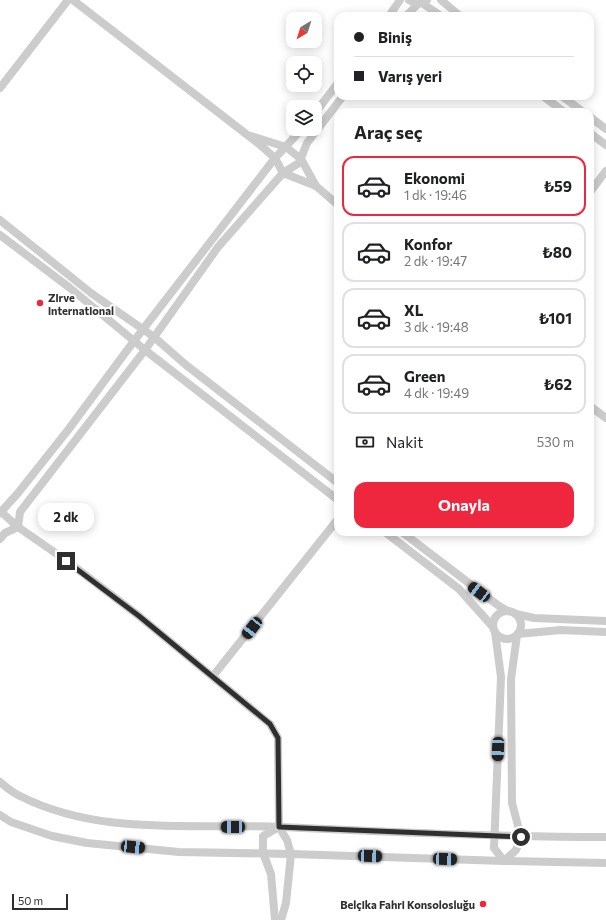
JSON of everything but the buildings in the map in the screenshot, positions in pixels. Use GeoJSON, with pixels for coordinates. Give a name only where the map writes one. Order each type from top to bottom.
{"type":"FeatureCollection","features":[{"type":"Feature","properties":{"kind":"street"},"geometry":{"type":"LineString","coordinates":[[0,88],[68,0]]}},
{"type":"Feature","properties":{"kind":"street"},"geometry":{"type":"LineString","coordinates":[[73,0],[275,158],[283,173],[316,186],[334,202]]}},
{"type":"Feature","properties":{"kind":"street"},"geometry":{"type":"LineString","coordinates":[[392,12],[400,0]]}},
{"type":"Feature","properties":{"kind":"street"},"geometry":{"type":"LineString","coordinates":[[409,0],[422,2],[436,12]]}},
{"type":"Feature","properties":{"kind":"street"},"geometry":{"type":"LineString","coordinates":[[442,0],[456,12]]}},
{"type":"Feature","properties":{"kind":"street"},"geometry":{"type":"LineString","coordinates":[[411,12],[422,2]]}},
{"type":"Feature","properties":{"kind":"street"},"geometry":{"type":"LineString","coordinates":[[322,104],[334,89]]}},
{"type":"Feature","properties":{"kind":"street"},"geometry":{"type":"LineString","coordinates":[[18,527],[20,512],[145,350],[218,247],[283,173],[299,163],[307,143],[340,100]]}},
{"type":"Feature","properties":{"kind":"street"},"geometry":{"type":"LineString","coordinates":[[548,100],[559,108]]}},
{"type":"Feature","properties":{"kind":"street"},"geometry":{"type":"LineString","coordinates":[[567,100],[578,108]]}},
{"type":"Feature","properties":{"kind":"street"},"geometry":{"type":"LineString","coordinates":[[594,120],[606,129]]}},
{"type":"Feature","properties":{"kind":"street"},"geometry":{"type":"LineString","coordinates":[[245,134],[286,147],[301,159],[316,186]]}},
{"type":"Feature","properties":{"kind":"street"},"geometry":{"type":"LineString","coordinates":[[281,920],[286,903],[291,854],[287,840],[279,827],[278,738],[270,724],[213,676],[94,582],[18,527],[0,512],[18,493],[68,430],[134,341],[144,330],[275,158],[296,136]]}},
{"type":"Feature","properties":{"kind":"street"},"geometry":{"type":"LineString","coordinates":[[594,136],[606,145]]}},
{"type":"Feature","properties":{"kind":"street"},"geometry":{"type":"LineString","coordinates":[[594,187],[606,171]]}},
{"type":"Feature","properties":{"kind":"street"},"geometry":{"type":"LineString","coordinates":[[0,220],[91,293],[154,337],[186,365],[334,480]]}},
{"type":"Feature","properties":{"kind":"street"},"geometry":{"type":"LineString","coordinates":[[0,234],[70,288],[145,350],[334,497]]}},
{"type":"Feature","properties":{"kind":"street"},"geometry":{"type":"LineString","coordinates":[[594,409],[606,418]]}},
{"type":"Feature","properties":{"kind":"street"},"geometry":{"type":"LineString","coordinates":[[68,430],[76,438]]}},
{"type":"Feature","properties":{"kind":"street"},"geometry":{"type":"LineString","coordinates":[[213,676],[334,524]]}},
{"type":"Feature","properties":{"kind":"street"},"geometry":{"type":"LineString","coordinates":[[0,540],[5,533],[18,527]]}},
{"type":"Feature","properties":{"kind":"street"},"geometry":{"type":"LineString","coordinates":[[390,536],[459,589],[500,637],[504,639],[512,638],[517,635],[561,630],[606,632]]}},
{"type":"Feature","properties":{"kind":"street"},"geometry":{"type":"LineString","coordinates":[[407,536],[499,606],[512,613],[521,622],[521,628],[517,635],[511,679],[512,803],[521,837],[516,850],[504,861]]}},
{"type":"Feature","properties":{"kind":"street"},"geometry":{"type":"LineString","coordinates":[[504,861],[494,848],[501,677],[494,629],[495,618],[502,612],[534,618],[606,621]]}},
{"type":"Feature","properties":{"kind":"street"},"geometry":{"type":"LineString","coordinates":[[0,782],[19,796],[60,813],[104,822],[156,826],[279,827],[521,837],[606,837]]}},
{"type":"Feature","properties":{"kind":"street"},"geometry":{"type":"LineString","coordinates":[[0,815],[11,822],[52,836],[87,843],[179,852],[606,863]]}},
{"type":"Feature","properties":{"kind":"street"},"geometry":{"type":"LineString","coordinates":[[275,920],[271,874],[263,853],[263,836],[279,827]]}},
{"type":"Feature","properties":{"kind":"place","name":"Zirve international"},"geometry":{"type":"Point","coordinates":[40,303]}},
{"type":"Feature","properties":{"kind":"place","name":"Belçika Fahri Konsolosluğu"},"geometry":{"type":"Point","coordinates":[483,904]}},
{"type":"Feature","properties":{"kind":"route"},"geometry":{"type":"LineString","coordinates":[[66,561],[139,616],[270,724],[278,738],[279,827],[521,837]]}}]}
